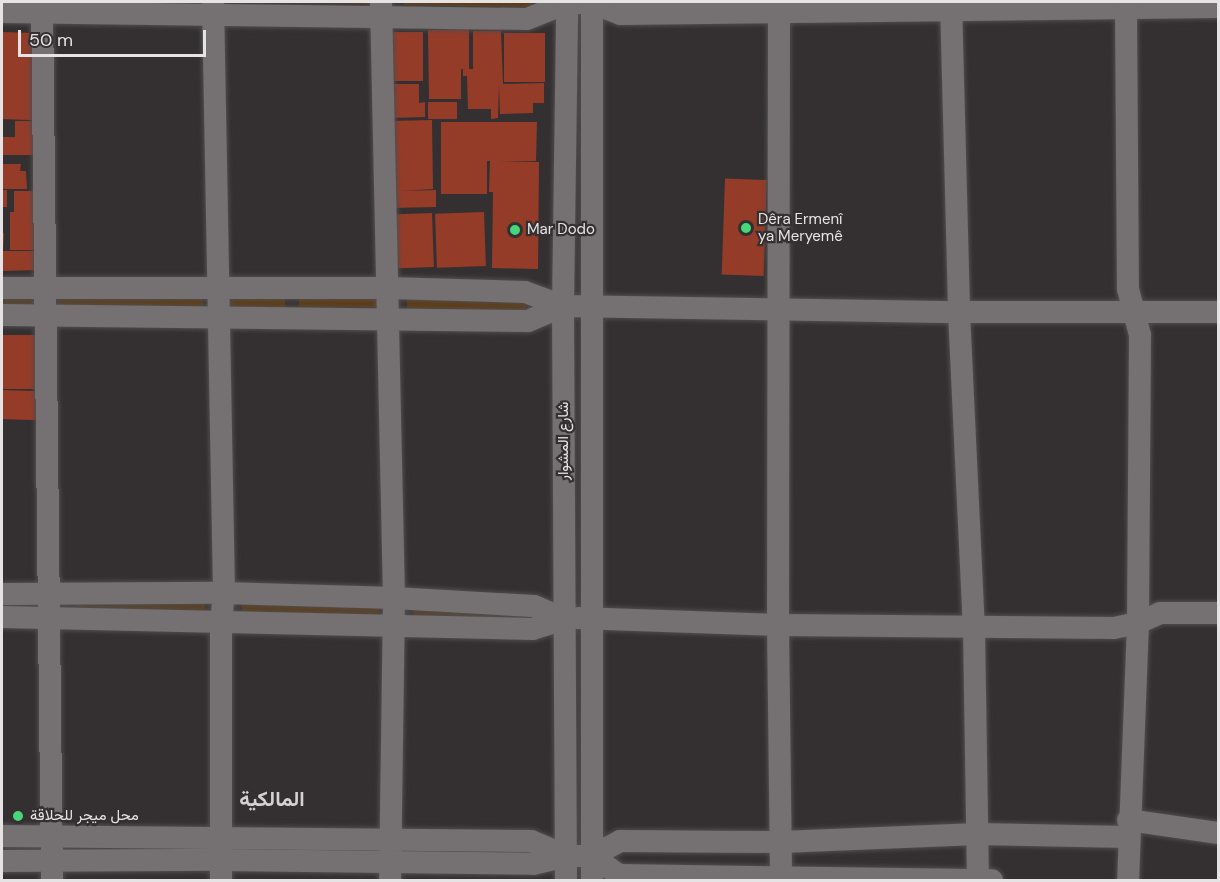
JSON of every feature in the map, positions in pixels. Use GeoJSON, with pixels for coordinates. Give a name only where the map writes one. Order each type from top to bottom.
{"type":"FeatureCollection","features":[{"type":"Feature","properties":{"kind":"street"},"geometry":{"type":"LineString","coordinates":[[2,12],[41,7],[382,9],[527,19],[565,2],[593,2],[620,14],[779,7],[951,6],[1126,9],[1192,4],[1218,7]]}},
{"type":"Feature","properties":{"kind":"street","name":"شارع المشوار"},"geometry":{"type":"LineString","coordinates":[[565,2],[563,306],[566,880]]}},
{"type":"Feature","properties":{"kind":"street","name":"شارع المشوار"},"geometry":{"type":"LineString","coordinates":[[592,880],[590,307],[593,2]]}},
{"type":"Feature","properties":{"kind":"street"},"geometry":{"type":"LineString","coordinates":[[592,856],[619,875],[983,880],[978,834],[974,628],[959,312],[951,6]]}},
{"type":"Feature","properties":{"kind":"street"},"geometry":{"type":"LineString","coordinates":[[41,7],[52,871]]}},
{"type":"Feature","properties":{"kind":"street"},"geometry":{"type":"LineString","coordinates":[[779,7],[777,625],[781,879]]}},
{"type":"Feature","properties":{"kind":"street"},"geometry":{"type":"LineString","coordinates":[[214,8],[217,318],[224,593],[221,624],[221,870]]}},
{"type":"Feature","properties":{"kind":"street"},"geometry":{"type":"LineString","coordinates":[[382,9],[394,598],[389,872]]}},
{"type":"Feature","properties":{"kind":"street"},"geometry":{"type":"LineString","coordinates":[[1126,9],[1128,289],[1140,335],[1138,623],[1128,828],[1128,880]]}},
{"type":"Feature","properties":{"kind":"street"},"geometry":{"type":"LineString","coordinates":[[2,288],[389,288],[525,292],[563,306],[590,307],[959,312],[1218,312]]}},
{"type":"Feature","properties":{"kind":"street"},"geometry":{"type":"LineString","coordinates":[[2,315],[528,321],[563,306]]}},
{"type":"Feature","properties":{"kind":"street"},"geometry":{"type":"LineString","coordinates":[[2,594],[224,593],[394,598],[534,606],[565,619]]}},
{"type":"Feature","properties":{"kind":"street"},"geometry":{"type":"LineString","coordinates":[[2,617],[221,624],[533,629],[565,619],[592,618],[777,625],[1114,628],[1138,623],[1160,613],[1218,613]]}},
{"type":"Feature","properties":{"kind":"street"},"geometry":{"type":"LineString","coordinates":[[2,861],[52,871],[389,872],[533,864],[567,856],[592,856],[620,841],[781,842],[1128,828],[1218,833]]}},
{"type":"Feature","properties":{"kind":"street"},"geometry":{"type":"LineString","coordinates":[[2,836],[222,836],[531,841],[567,856]]}},
{"type":"Feature","properties":{"kind":"shaded area"},"geometry":{"type":"Polygon","coordinates":[[[235,2],[371,2],[371,4],[235,2]]]}},
{"type":"Feature","properties":{"kind":"shaded area"},"geometry":{"type":"Polygon","coordinates":[[[404,2],[532,2],[532,7],[404,5],[404,2]]]}},
{"type":"Feature","properties":{"kind":"shaded area"},"geometry":{"type":"Polygon","coordinates":[[[2,296],[37,296],[37,307],[2,307],[2,296]]]}},
{"type":"Feature","properties":{"kind":"shaded area"},"geometry":{"type":"Polygon","coordinates":[[[57,296],[203,296],[203,308],[57,308],[57,296]]]}},
{"type":"Feature","properties":{"kind":"shaded area"},"geometry":{"type":"Polygon","coordinates":[[[228,296],[285,296],[285,308],[228,308],[228,296]]]}},
{"type":"Feature","properties":{"kind":"shaded area"},"geometry":{"type":"Polygon","coordinates":[[[299,296],[380,296],[380,307],[299,307],[299,296]]]}},
{"type":"Feature","properties":{"kind":"shaded area"},"geometry":{"type":"Polygon","coordinates":[[[407,299],[526,301],[526,313],[407,311],[407,299]]]}},
{"type":"Feature","properties":{"kind":"shaded area"},"geometry":{"type":"Polygon","coordinates":[[[76,600],[205,602],[205,613],[76,611],[76,600]]]}},
{"type":"Feature","properties":{"kind":"shaded area"},"geometry":{"type":"Polygon","coordinates":[[[242,604],[379,606],[379,616],[242,614],[242,604]]]}},
{"type":"Feature","properties":{"kind":"shaded area"},"geometry":{"type":"Polygon","coordinates":[[[413,608],[525,612],[525,622],[413,618],[413,608]]]}},
{"type":"Feature","properties":{"kind":"building"},"geometry":{"type":"Polygon","coordinates":[[[469,29],[469,69],[473,69],[473,31],[501,31],[503,84],[544,83],[544,103],[533,103],[533,113],[500,114],[499,84],[498,118],[491,119],[491,109],[468,109],[467,76],[463,76],[463,69],[461,69],[461,99],[429,99],[428,30],[469,29]]]}},
{"type":"Feature","properties":{"kind":"building"},"geometry":{"type":"Polygon","coordinates":[[[2,32],[40,33],[37,120],[2,119],[2,32]]]}},
{"type":"Feature","properties":{"kind":"building"},"geometry":{"type":"Polygon","coordinates":[[[387,32],[423,32],[423,81],[387,81],[387,32]]]}},
{"type":"Feature","properties":{"kind":"building"},"geometry":{"type":"Polygon","coordinates":[[[504,33],[545,33],[545,82],[504,82],[504,33]]]}},
{"type":"Feature","properties":{"kind":"building"},"geometry":{"type":"Polygon","coordinates":[[[390,84],[419,84],[419,103],[425,102],[425,117],[390,118],[390,84]]]}},
{"type":"Feature","properties":{"kind":"building"},"geometry":{"type":"Polygon","coordinates":[[[428,102],[457,102],[457,119],[428,119],[428,102]]]}},
{"type":"Feature","properties":{"kind":"building"},"geometry":{"type":"Polygon","coordinates":[[[432,120],[433,189],[401,191],[436,190],[436,207],[390,208],[390,121],[432,120]]]}},
{"type":"Feature","properties":{"kind":"building"},"geometry":{"type":"Polygon","coordinates":[[[15,121],[39,121],[39,155],[2,155],[2,137],[15,137],[15,121]]]}},
{"type":"Feature","properties":{"kind":"building"},"geometry":{"type":"Polygon","coordinates":[[[441,122],[537,122],[536,161],[496,162],[539,162],[538,269],[492,268],[493,192],[489,192],[490,161],[487,161],[487,194],[441,194],[441,122]]]}},
{"type":"Feature","properties":{"kind":"building"},"geometry":{"type":"Polygon","coordinates":[[[2,164],[21,164],[20,171],[26,171],[27,189],[2,189],[2,164]]]}},
{"type":"Feature","properties":{"kind":"building","name":"Dêra Ermenî ya Meryemê"},"geometry":{"type":"Polygon","coordinates":[[[725,179],[767,180],[764,276],[722,274],[725,179]]]}},
{"type":"Feature","properties":{"kind":"building"},"geometry":{"type":"Polygon","coordinates":[[[2,190],[7,190],[7,207],[2,207],[2,190]]]}},
{"type":"Feature","properties":{"kind":"building"},"geometry":{"type":"Polygon","coordinates":[[[14,191],[35,191],[35,250],[10,250],[10,212],[14,212],[14,191]]]}},
{"type":"Feature","properties":{"kind":"building"},"geometry":{"type":"Polygon","coordinates":[[[484,212],[486,266],[437,268],[435,214],[484,212]]]}},
{"type":"Feature","properties":{"kind":"building"},"geometry":{"type":"Polygon","coordinates":[[[432,213],[434,267],[393,268],[391,214],[432,213]]]}},
{"type":"Feature","properties":{"kind":"building"},"geometry":{"type":"Polygon","coordinates":[[[2,233],[4,233],[3,251],[40,251],[40,270],[2,271],[2,233]]]}},
{"type":"Feature","properties":{"kind":"building"},"geometry":{"type":"Polygon","coordinates":[[[2,335],[39,335],[39,389],[2,389],[2,335]]]}},
{"type":"Feature","properties":{"kind":"building"},"geometry":{"type":"Polygon","coordinates":[[[2,390],[39,391],[38,420],[2,419],[2,390]]]}},
{"type":"Feature","properties":{"kind":"place","name":"Dêra Ermenî ya Meryemê"},"geometry":{"type":"Point","coordinates":[746,228]}},
{"type":"Feature","properties":{"kind":"place","name":"Mar Dodo"},"geometry":{"type":"Point","coordinates":[515,230]}},
{"type":"Feature","properties":{"kind":"place","name":"محل ميجر للحلاقة"},"geometry":{"type":"Point","coordinates":[18,816]}},
{"type":"Feature","properties":{"kind":"district","name":"المالكية"},"geometry":{"type":"Point","coordinates":[272,799]}}]}
